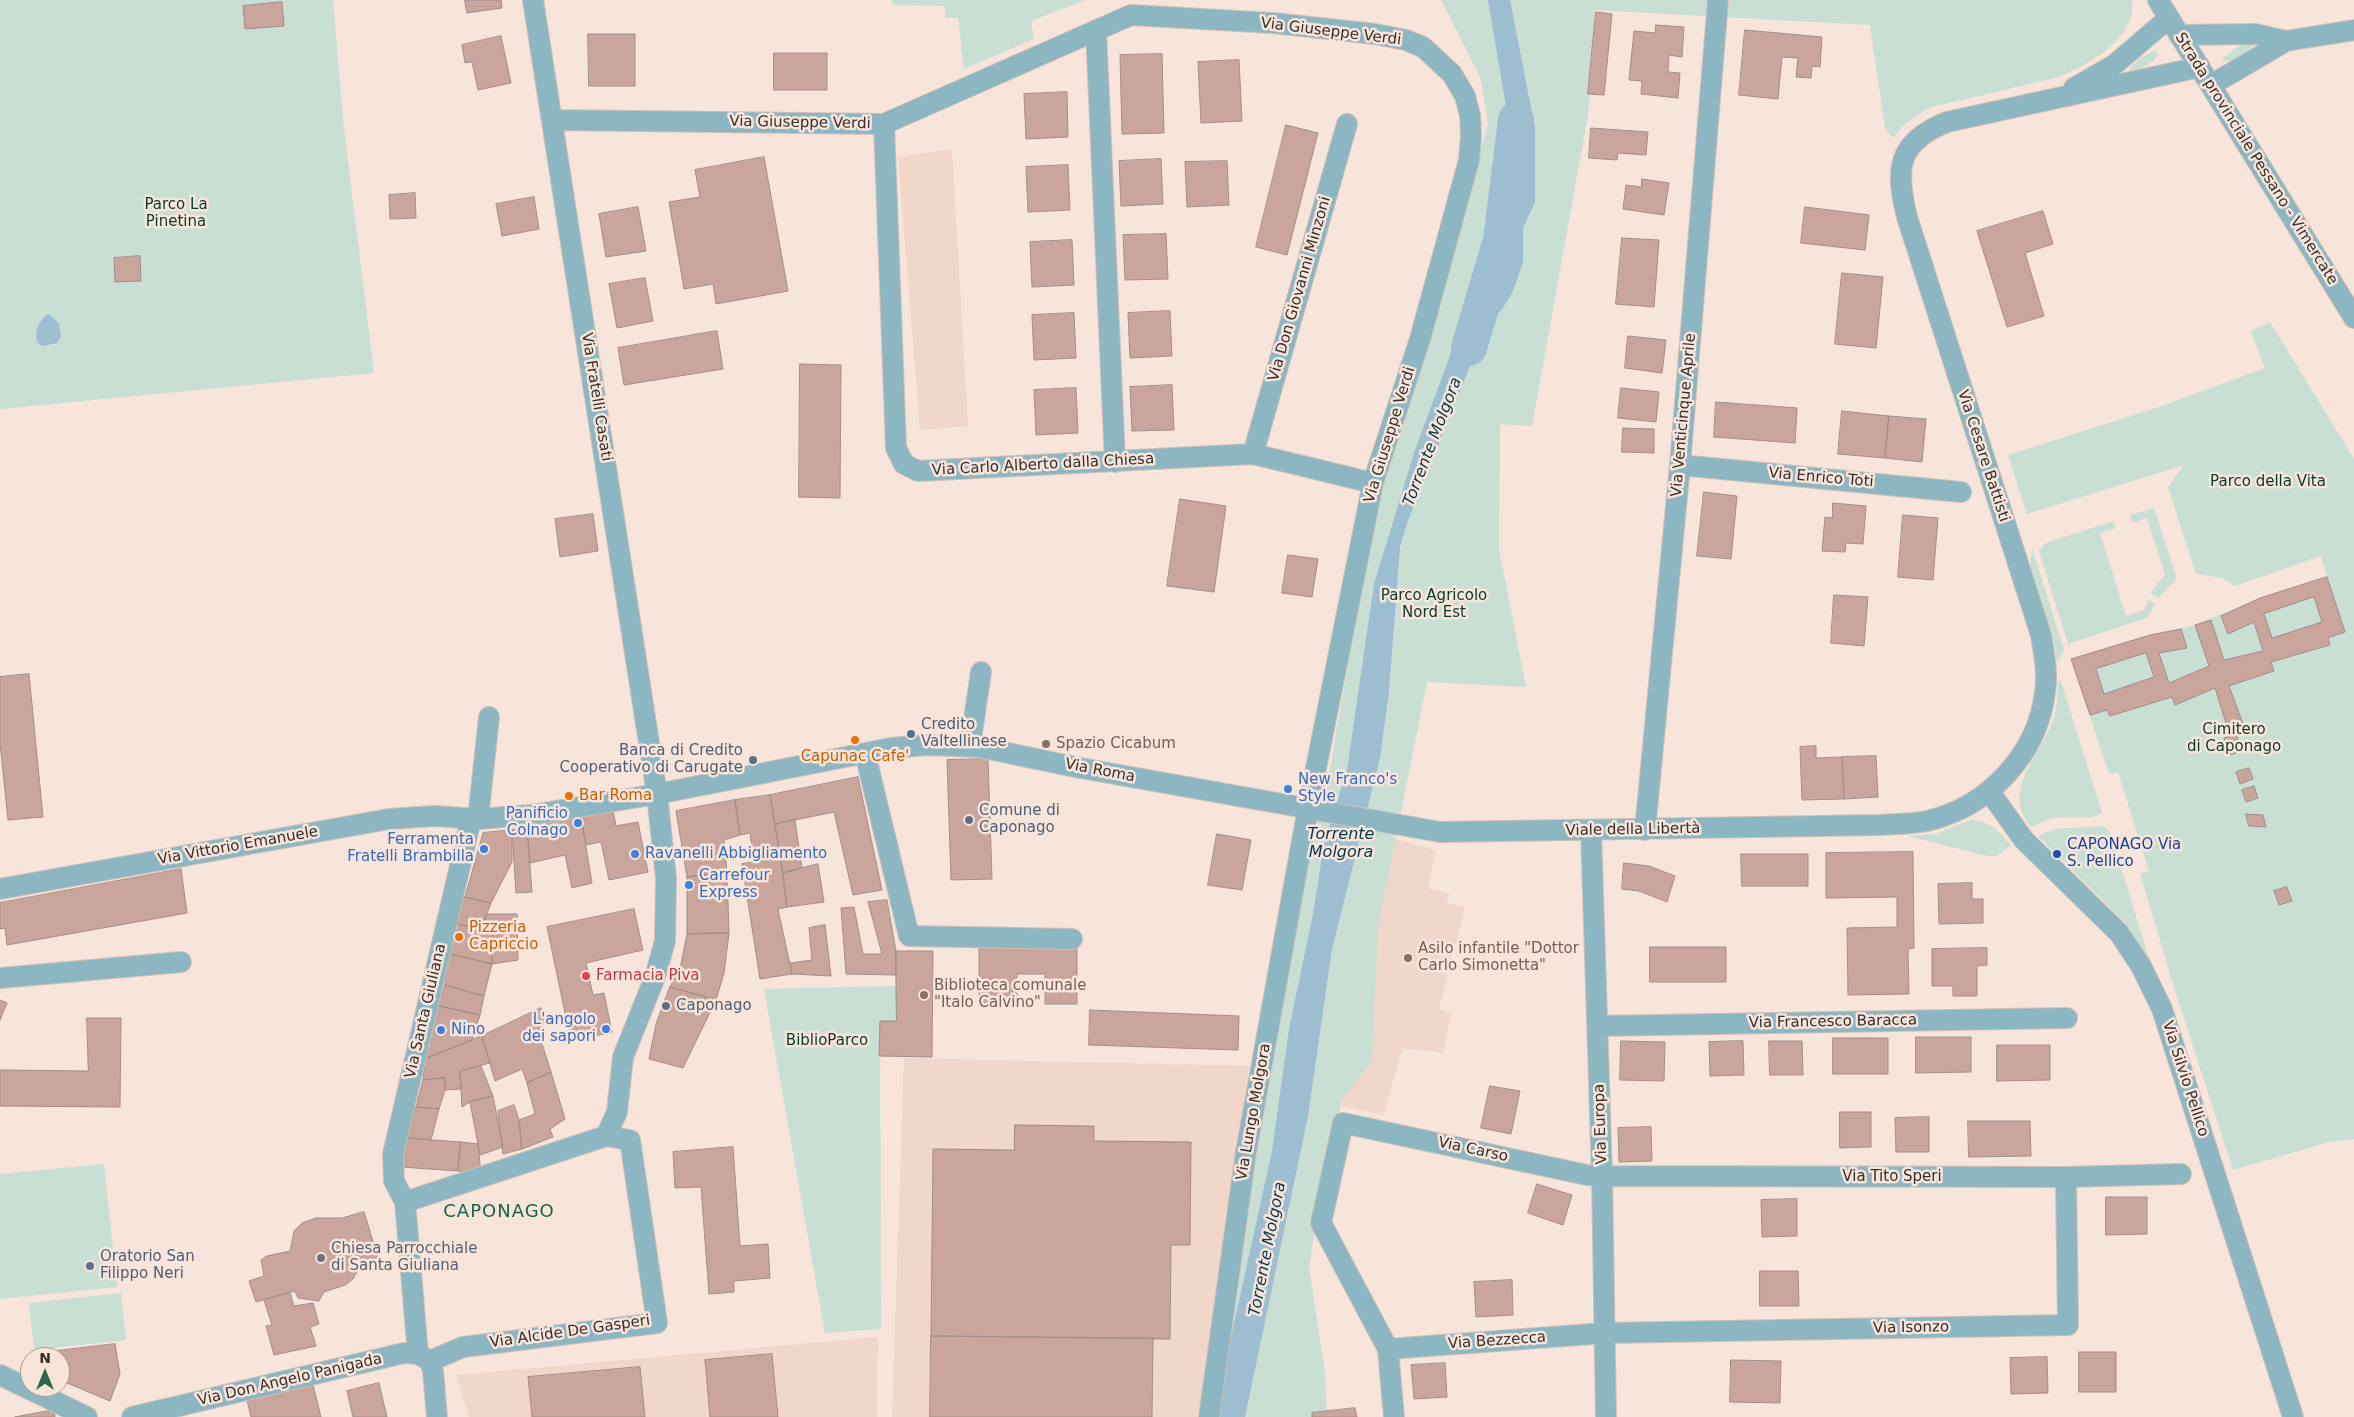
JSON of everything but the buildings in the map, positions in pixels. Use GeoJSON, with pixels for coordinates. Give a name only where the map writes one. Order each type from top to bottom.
{"type":"FeatureCollection","features":[{"type":"Feature","properties":{"kind":"street","name":"Via Fratelli Casati"},"geometry":{"type":"LineString","coordinates":[[533,0],[657,794]]}},
{"type":"Feature","properties":{"kind":"street","name":"Via Venticinque Aprile"},"geometry":{"type":"LineString","coordinates":[[1645,830],[1680,465],[1718,0]]}},
{"type":"Feature","properties":{"kind":"street","name":"Strada provinciale Pessano - Vimercate"},"geometry":{"type":"LineString","coordinates":[[2158,0],[2354,318]]}},
{"type":"Feature","properties":{"kind":"street","name":"Via Giuseppe Verdi"},"geometry":{"type":"LineString","coordinates":[[553,120],[884,124],[1131,15],[1272,23],[1375,34],[1406,40],[1423,47],[1452,74],[1464,96],[1470,115],[1469,160],[1420,339],[1373,483],[1318,809]]}},
{"type":"Feature","properties":{"kind":"street","name":"Via Cesare Battisti"},"geometry":{"type":"LineString","coordinates":[[2052,98],[2114,65],[2169,18]]}},
{"type":"Feature","properties":{"kind":"street"},"geometry":{"type":"LineString","coordinates":[[1096,30],[1115,462]]}},
{"type":"Feature","properties":{"kind":"street"},"geometry":{"type":"LineString","coordinates":[[2211,84],[2286,41],[2354,30]]}},
{"type":"Feature","properties":{"kind":"street"},"geometry":{"type":"LineString","coordinates":[[2179,35],[2255,34],[2286,41]]}},
{"type":"Feature","properties":{"kind":"street","name":"Via Cesare Battisti"},"geometry":{"type":"LineString","coordinates":[[1881,825],[1917,823],[1937,818],[1968,804],[1989,791],[2002,780],[2020,757],[2041,717],[2046,690],[2041,635],[1907,217],[1900,168],[1905,152],[1912,144],[1932,129],[1956,120],[2200,67]]}},
{"type":"Feature","properties":{"kind":"street","name":"Via Carlo Alberto dalla Chiesa"},"geometry":{"type":"LineString","coordinates":[[884,124],[896,448],[904,464],[918,471],[1253,454],[1373,483]]}},
{"type":"Feature","properties":{"kind":"street","name":"Via Don Giovanni Minzoni"},"geometry":{"type":"LineString","coordinates":[[1253,454],[1347,124]]}},
{"type":"Feature","properties":{"kind":"street","name":"Via Enrico Toti"},"geometry":{"type":"LineString","coordinates":[[1680,465],[1961,492]]}},
{"type":"Feature","properties":{"kind":"street"},"geometry":{"type":"LineString","coordinates":[[970,746],[981,672]]}},
{"type":"Feature","properties":{"kind":"street","name":"Via Santa Giuliana"},"geometry":{"type":"LineString","coordinates":[[406,1202],[394,1181],[393,1154],[474,819],[489,717]]}},
{"type":"Feature","properties":{"kind":"street","name":"Via Roma"},"geometry":{"type":"LineString","coordinates":[[474,819],[531,815],[657,794],[865,753],[928,745],[970,746],[1140,779],[1385,822]]}},
{"type":"Feature","properties":{"kind":"street"},"geometry":{"type":"LineString","coordinates":[[865,753],[909,936],[1072,939]]}},
{"type":"Feature","properties":{"kind":"street","name":"Via Silvio Pellico"},"geometry":{"type":"LineString","coordinates":[[1989,791],[2024,840],[2119,933],[2148,979],[2171,1037],[2293,1417]]}},
{"type":"Feature","properties":{"kind":"street"},"geometry":{"type":"LineString","coordinates":[[606,1136],[617,1112],[622,1057],[655,977],[665,941],[666,878],[657,794]]}},
{"type":"Feature","properties":{"kind":"street","name":"Via Lungo Molgora"},"geometry":{"type":"LineString","coordinates":[[1208,1417],[1246,1152],[1318,809]]}},
{"type":"Feature","properties":{"kind":"street","name":"Via Vittorio Emanuele"},"geometry":{"type":"LineString","coordinates":[[0,889],[389,819],[435,816],[474,819]]}},
{"type":"Feature","properties":{"kind":"street","name":"Viale della Libertà"},"geometry":{"type":"LineString","coordinates":[[1385,822],[1440,832],[1881,825]]}},
{"type":"Feature","properties":{"kind":"street","name":"Via Europa"},"geometry":{"type":"LineString","coordinates":[[1591,830],[1602,1176],[1606,1417]]}},
{"type":"Feature","properties":{"kind":"street"},"geometry":{"type":"LineString","coordinates":[[0,978],[181,962]]}},
{"type":"Feature","properties":{"kind":"street","name":"Via Francesco Baracca"},"geometry":{"type":"LineString","coordinates":[[1598,1026],[2067,1018]]}},
{"type":"Feature","properties":{"kind":"street","name":"Via Carso"},"geometry":{"type":"LineString","coordinates":[[1388,1349],[1321,1224],[1343,1123],[1587,1175],[1602,1176]]}},
{"type":"Feature","properties":{"kind":"street","name":"Via Alcide De Gasperi"},"geometry":{"type":"LineString","coordinates":[[406,1202],[606,1136],[630,1140],[657,1323],[463,1347],[424,1358]]}},
{"type":"Feature","properties":{"kind":"street","name":"Via Tito Speri"},"geometry":{"type":"LineString","coordinates":[[1602,1176],[2066,1177],[2181,1174]]}},
{"type":"Feature","properties":{"kind":"street","name":"Via Isonzo"},"geometry":{"type":"LineString","coordinates":[[1606,1333],[2068,1325],[2066,1177]]}},
{"type":"Feature","properties":{"kind":"street"},"geometry":{"type":"LineString","coordinates":[[406,1202],[424,1358],[433,1371],[437,1417]]}},
{"type":"Feature","properties":{"kind":"street","name":"Via Bezzecca"},"geometry":{"type":"LineString","coordinates":[[1388,1349],[1606,1333]]}},
{"type":"Feature","properties":{"kind":"street"},"geometry":{"type":"LineString","coordinates":[[1388,1349],[1394,1417]]}},
{"type":"Feature","properties":{"kind":"street","name":"Via Don Angelo Panigada"},"geometry":{"type":"LineString","coordinates":[[132,1417],[388,1356],[404,1353],[424,1358]]}},
{"type":"Feature","properties":{"kind":"street"},"geometry":{"type":"LineString","coordinates":[[0,1375],[87,1417]]}},
{"type":"Feature","properties":{"kind":"shaded area"},"geometry":{"type":"Polygon","coordinates":[[[952,149],[968,426],[920,430],[898,157],[952,149]]]}},
{"type":"Feature","properties":{"kind":"shaded area","name":"Asilo infantile \"Dottor Carlo Simonetta\""},"geometry":{"type":"Polygon","coordinates":[[[1387,836],[1436,851],[1428,888],[1449,893],[1447,903],[1465,907],[1439,1009],[1451,1013],[1443,1053],[1402,1048],[1384,1115],[1337,1105],[1387,836]]]}},
{"type":"Feature","properties":{"kind":"shaded area"},"geometry":{"type":"Polygon","coordinates":[[[904,1058],[1249,1066],[1199,1417],[892,1417],[904,1058]]]}},
{"type":"Feature","properties":{"kind":"shaded area"},"geometry":{"type":"Polygon","coordinates":[[[878,1337],[877,1417],[469,1417],[456,1375],[878,1337]]]}},
{"type":"Feature","properties":{"kind":"green space","name":"Parco La Pinetina"},"geometry":{"type":"Polygon","coordinates":[[[0,0],[333,0],[343,120],[374,373],[0,409],[0,0]]]}},
{"type":"Feature","properties":{"kind":"green space"},"geometry":{"type":"Polygon","coordinates":[[[891,0],[1085,0],[1031,21],[1034,39],[964,69],[958,18],[945,18],[945,6],[893,5],[891,0]]]}},
{"type":"Feature","properties":{"kind":"green space","name":"Parco Agricolo Nord Est"},"geometry":{"type":"Polygon","coordinates":[[[1441,0],[2132,0],[2131,14],[2126,27],[2118,39],[2107,50],[2081,67],[2055,78],[1928,108],[1905,124],[1893,138],[1885,128],[1870,25],[1595,10],[1588,115],[1532,426],[1500,424],[1499,549],[1526,687],[1427,682],[1378,927],[1372,1061],[1342,1099],[1309,1268],[1325,1372],[1327,1417],[1213,1417],[1309,835],[1327,788],[1374,505],[1488,124],[1481,79],[1441,0]]]}},
{"type":"Feature","properties":{"kind":"green space"},"geometry":{"type":"Polygon","coordinates":[[[2246,41],[2252,42],[2254,45],[2240,56],[2223,61],[2223,58],[2246,41]]]}},
{"type":"Feature","properties":{"kind":"green space"},"geometry":{"type":"Polygon","coordinates":[[[2155,51],[2159,55],[2149,64],[2142,69],[2129,71],[2141,57],[2155,51]]]}},
{"type":"Feature","properties":{"kind":"green space"},"geometry":{"type":"Polygon","coordinates":[[[2270,322],[2354,459],[2354,1139],[2329,1142],[2233,1170],[2172,981],[2140,873],[2149,871],[2118,772],[2109,774],[2071,659],[2150,635],[2195,625],[2260,598],[2327,577],[2321,556],[2234,586],[2222,578],[2196,574],[2168,487],[2184,465],[2027,514],[2008,455],[2159,407],[2265,368],[2251,331],[2270,322]]]}},
{"type":"Feature","properties":{"kind":"green space"},"geometry":{"type":"Polygon","coordinates":[[[2154,508],[2177,579],[2158,598],[2150,593],[2165,575],[2147,518],[2132,523],[2130,515],[2154,508]]]}},
{"type":"Feature","properties":{"kind":"green space"},"geometry":{"type":"Polygon","coordinates":[[[2113,521],[2116,528],[2100,533],[2126,616],[2144,610],[2148,600],[2155,604],[2147,618],[2068,644],[2039,551],[2046,543],[2113,521]]]}},
{"type":"Feature","properties":{"kind":"green space"},"geometry":{"type":"Polygon","coordinates":[[[2032,548],[2064,650],[2057,663],[2052,633],[2030,566],[2032,548]]]}},
{"type":"Feature","properties":{"kind":"green space"},"geometry":{"type":"Polygon","coordinates":[[[2061,681],[2102,813],[2094,817],[2053,818],[2031,827],[2023,813],[2020,799],[2021,786],[2053,720],[2058,682],[2061,681]]]}},
{"type":"Feature","properties":{"kind":"green space"},"geometry":{"type":"Polygon","coordinates":[[[1970,820],[1977,820],[1988,824],[1998,831],[2011,845],[1996,856],[1988,856],[1907,836],[1936,834],[1970,820]]]}},
{"type":"Feature","properties":{"kind":"green space"},"geometry":{"type":"Polygon","coordinates":[[[2103,826],[2110,832],[2151,965],[2128,926],[2038,836],[2055,829],[2103,826]]]}},
{"type":"Feature","properties":{"kind":"green space","name":"BiblioParco"},"geometry":{"type":"Polygon","coordinates":[[[896,986],[896,1021],[880,1022],[881,1329],[825,1333],[764,989],[896,986]]]}},
{"type":"Feature","properties":{"kind":"green space"},"geometry":{"type":"Polygon","coordinates":[[[104,1164],[117,1287],[0,1299],[0,1174],[104,1164]]]}},
{"type":"Feature","properties":{"kind":"green space"},"geometry":{"type":"Polygon","coordinates":[[[121,1293],[126,1340],[62,1347],[34,1347],[29,1303],[121,1293]]]}},
{"type":"Feature","properties":{"kind":"water","name":"Torrente Molgora"},"geometry":{"type":"Polygon","coordinates":[[[1488,0],[1510,0],[1535,128],[1535,202],[1523,228],[1523,262],[1513,291],[1503,308],[1485,329],[1407,523],[1400,547],[1389,691],[1380,758],[1332,949],[1308,1116],[1245,1417],[1219,1417],[1230,1342],[1272,1151],[1289,1029],[1313,914],[1324,844],[1347,770],[1374,584],[1414,453],[1459,331],[1483,304],[1492,261],[1514,212],[1511,194],[1509,124],[1488,0]]]}},
{"type":"Feature","properties":{"kind":"water"},"geometry":{"type":"Polygon","coordinates":[[[48,314],[59,323],[61,337],[57,343],[42,346],[37,342],[36,334],[40,323],[48,314]]]}},
{"type":"Feature","properties":{"kind":"waterway","name":"Torrente Molgora"},"geometry":{"type":"LineString","coordinates":[[1469,348],[1501,240],[1516,120]]}},
{"type":"Feature","properties":{"kind":"place","name":"Credito Valtellinese"},"geometry":{"type":"Point","coordinates":[911,734]}},
{"type":"Feature","properties":{"kind":"place","name":"Capunac Cafe'"},"geometry":{"type":"Point","coordinates":[855,740]}},
{"type":"Feature","properties":{"kind":"place","name":"Spazio Cicabum"},"geometry":{"type":"Point","coordinates":[1046,744]}},
{"type":"Feature","properties":{"kind":"place","name":"Banca di Credito Cooperativo di Carugate"},"geometry":{"type":"Point","coordinates":[753,760]}},
{"type":"Feature","properties":{"kind":"place","name":"New Franco's Style"},"geometry":{"type":"Point","coordinates":[1288,789]}},
{"type":"Feature","properties":{"kind":"place","name":"Bar Roma"},"geometry":{"type":"Point","coordinates":[569,796]}},
{"type":"Feature","properties":{"kind":"place","name":"Comune di Caponago"},"geometry":{"type":"Point","coordinates":[969,820]}},
{"type":"Feature","properties":{"kind":"place","name":"Panificio Colnago"},"geometry":{"type":"Point","coordinates":[578,823]}},
{"type":"Feature","properties":{"kind":"place","name":"Ferramenta Fratelli Brambilla"},"geometry":{"type":"Point","coordinates":[484,849]}},
{"type":"Feature","properties":{"kind":"place","name":"Ravanelli Abbigliamento"},"geometry":{"type":"Point","coordinates":[635,854]}},
{"type":"Feature","properties":{"kind":"place","name":"CAPONAGO Via S. Pellico"},"geometry":{"type":"Point","coordinates":[2057,854]}},
{"type":"Feature","properties":{"kind":"place","name":"Carrefour Express"},"geometry":{"type":"Point","coordinates":[689,885]}},
{"type":"Feature","properties":{"kind":"place","name":"Pizzeria Capriccio"},"geometry":{"type":"Point","coordinates":[459,937]}},
{"type":"Feature","properties":{"kind":"place","name":"Asilo infantile \"Dottor Carlo Simonetta\""},"geometry":{"type":"Point","coordinates":[1408,958]}},
{"type":"Feature","properties":{"kind":"place","name":"Farmacia Piva"},"geometry":{"type":"Point","coordinates":[586,976]}},
{"type":"Feature","properties":{"kind":"place","name":"Biblioteca comunale \"Italo Calvino\""},"geometry":{"type":"Point","coordinates":[924,995]}},
{"type":"Feature","properties":{"kind":"place","name":"Caponago"},"geometry":{"type":"Point","coordinates":[666,1006]}},
{"type":"Feature","properties":{"kind":"place","name":"L'angolo dei sapori"},"geometry":{"type":"Point","coordinates":[606,1029]}},
{"type":"Feature","properties":{"kind":"place","name":"Nino"},"geometry":{"type":"Point","coordinates":[441,1030]}},
{"type":"Feature","properties":{"kind":"place","name":"Chiesa Parrocchiale di Santa Giuliana"},"geometry":{"type":"Point","coordinates":[321,1258]}},
{"type":"Feature","properties":{"kind":"place","name":"Oratorio San Filippo Neri"},"geometry":{"type":"Point","coordinates":[90,1266]}},
{"type":"Feature","properties":{"kind":"district","name":"CAPONAGO"},"geometry":{"type":"Point","coordinates":[499,1212]}},
{"type":"Feature","properties":{"kind":"park label","name":"Parco della Vita"},"geometry":{"type":"Point","coordinates":[2268,482]}},
{"type":"Feature","properties":{"kind":"park label","name":"Cimitero di Caponago"},"geometry":{"type":"Point","coordinates":[2234,738]}}]}
